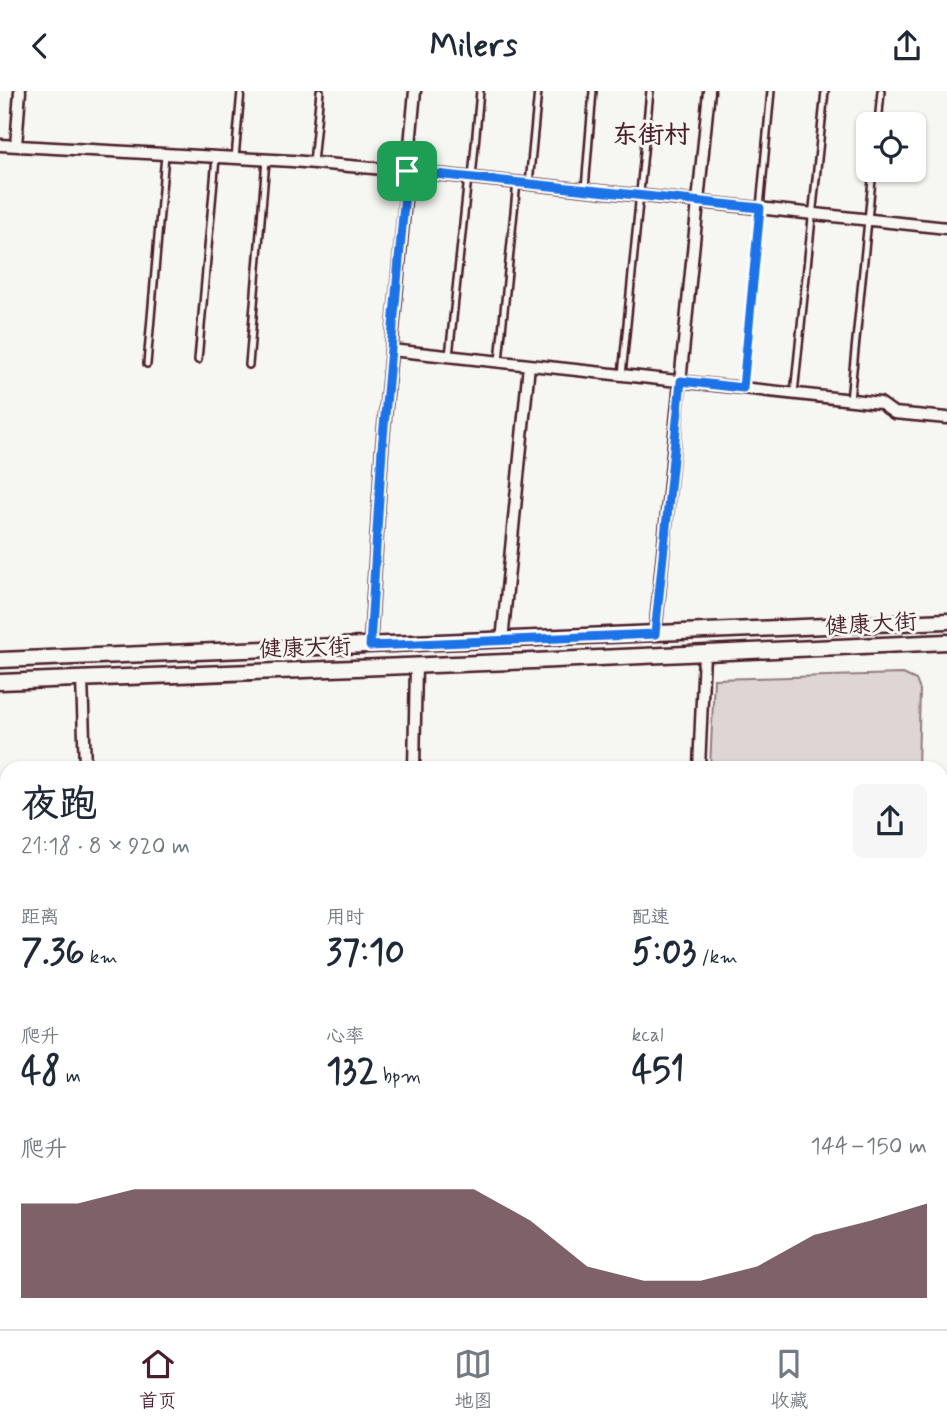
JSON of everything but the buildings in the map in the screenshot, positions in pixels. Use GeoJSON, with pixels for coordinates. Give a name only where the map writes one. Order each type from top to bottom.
{"type":"FeatureCollection","features":[{"type":"Feature","properties":{"kind":"main road","name":"健康大街"},"geometry":{"type":"LineString","coordinates":[[0,660],[947,621]]}},
{"type":"Feature","properties":{"kind":"main road","name":"健康大街"},"geometry":{"type":"LineString","coordinates":[[0,683],[947,642]]}},
{"type":"Feature","properties":{"kind":"street"},"geometry":{"type":"LineString","coordinates":[[16,146],[20,91]]}},
{"type":"Feature","properties":{"kind":"street"},"geometry":{"type":"LineString","coordinates":[[370,646],[382,449],[415,91]]}},
{"type":"Feature","properties":{"kind":"street"},"geometry":{"type":"LineString","coordinates":[[655,634],[709,91]]}},
{"type":"Feature","properties":{"kind":"street"},"geometry":{"type":"LineString","coordinates":[[0,145],[407,171],[947,228]]}},
{"type":"Feature","properties":{"kind":"street"},"geometry":{"type":"LineString","coordinates":[[391,350],[880,403],[894,414],[947,418]]}},
{"type":"Feature","properties":{"kind":"street"},"geometry":{"type":"LineString","coordinates":[[502,641],[529,365]]}},
{"type":"Feature","properties":{"kind":"street"},"geometry":{"type":"LineString","coordinates":[[699,761],[704,654]]}},
{"type":"Feature","properties":{"kind":"street"},"geometry":{"type":"LineString","coordinates":[[414,761],[416,666]]}},
{"type":"Feature","properties":{"kind":"street"},"geometry":{"type":"LineString","coordinates":[[82,679],[85,761]]}},
{"type":"Feature","properties":{"kind":"lane"},"geometry":{"type":"LineString","coordinates":[[235,159],[241,91]]}},
{"type":"Feature","properties":{"kind":"lane"},"geometry":{"type":"LineString","coordinates":[[313,163],[320,91]]}},
{"type":"Feature","properties":{"kind":"lane"},"geometry":{"type":"LineString","coordinates":[[449,356],[480,91]]}},
{"type":"Feature","properties":{"kind":"lane"},"geometry":{"type":"LineString","coordinates":[[528,184],[538,91]]}},
{"type":"Feature","properties":{"kind":"lane"},"geometry":{"type":"LineString","coordinates":[[585,190],[593,91]]}},
{"type":"Feature","properties":{"kind":"lane"},"geometry":{"type":"LineString","coordinates":[[622,375],[650,91]]}},
{"type":"Feature","properties":{"kind":"lane"},"geometry":{"type":"LineString","coordinates":[[743,388],[771,91]]}},
{"type":"Feature","properties":{"kind":"lane"},"geometry":{"type":"LineString","coordinates":[[794,394],[825,91]]}},
{"type":"Feature","properties":{"kind":"lane"},"geometry":{"type":"LineString","coordinates":[[879,112],[881,91]]}},
{"type":"Feature","properties":{"kind":"lane"},"geometry":{"type":"LineString","coordinates":[[147,364],[165,155]]}},
{"type":"Feature","properties":{"kind":"lane"},"geometry":{"type":"LineString","coordinates":[[198,360],[216,158]]}},
{"type":"Feature","properties":{"kind":"lane"},"geometry":{"type":"LineString","coordinates":[[249,365],[265,160]]}},
{"type":"Feature","properties":{"kind":"lane"},"geometry":{"type":"LineString","coordinates":[[850,400],[872,182]]}},
{"type":"Feature","properties":{"kind":"lane"},"geometry":{"type":"LineString","coordinates":[[499,361],[517,183]]}},
{"type":"Feature","properties":{"kind":"shaded area"},"geometry":{"type":"Polygon","coordinates":[[[903,674],[916,680],[920,690],[918,761],[710,761],[714,679],[903,674]]]}},
{"type":"Feature","properties":{"kind":"district","name":"东街村"},"geometry":{"type":"Point","coordinates":[651,134]}},
{"type":"Feature","properties":{"kind":"route"},"geometry":{"type":"LineString","coordinates":[[407,171],[760,208],[743,388],[681,381],[655,634],[370,646],[382,449],[407,171]]}}]}
